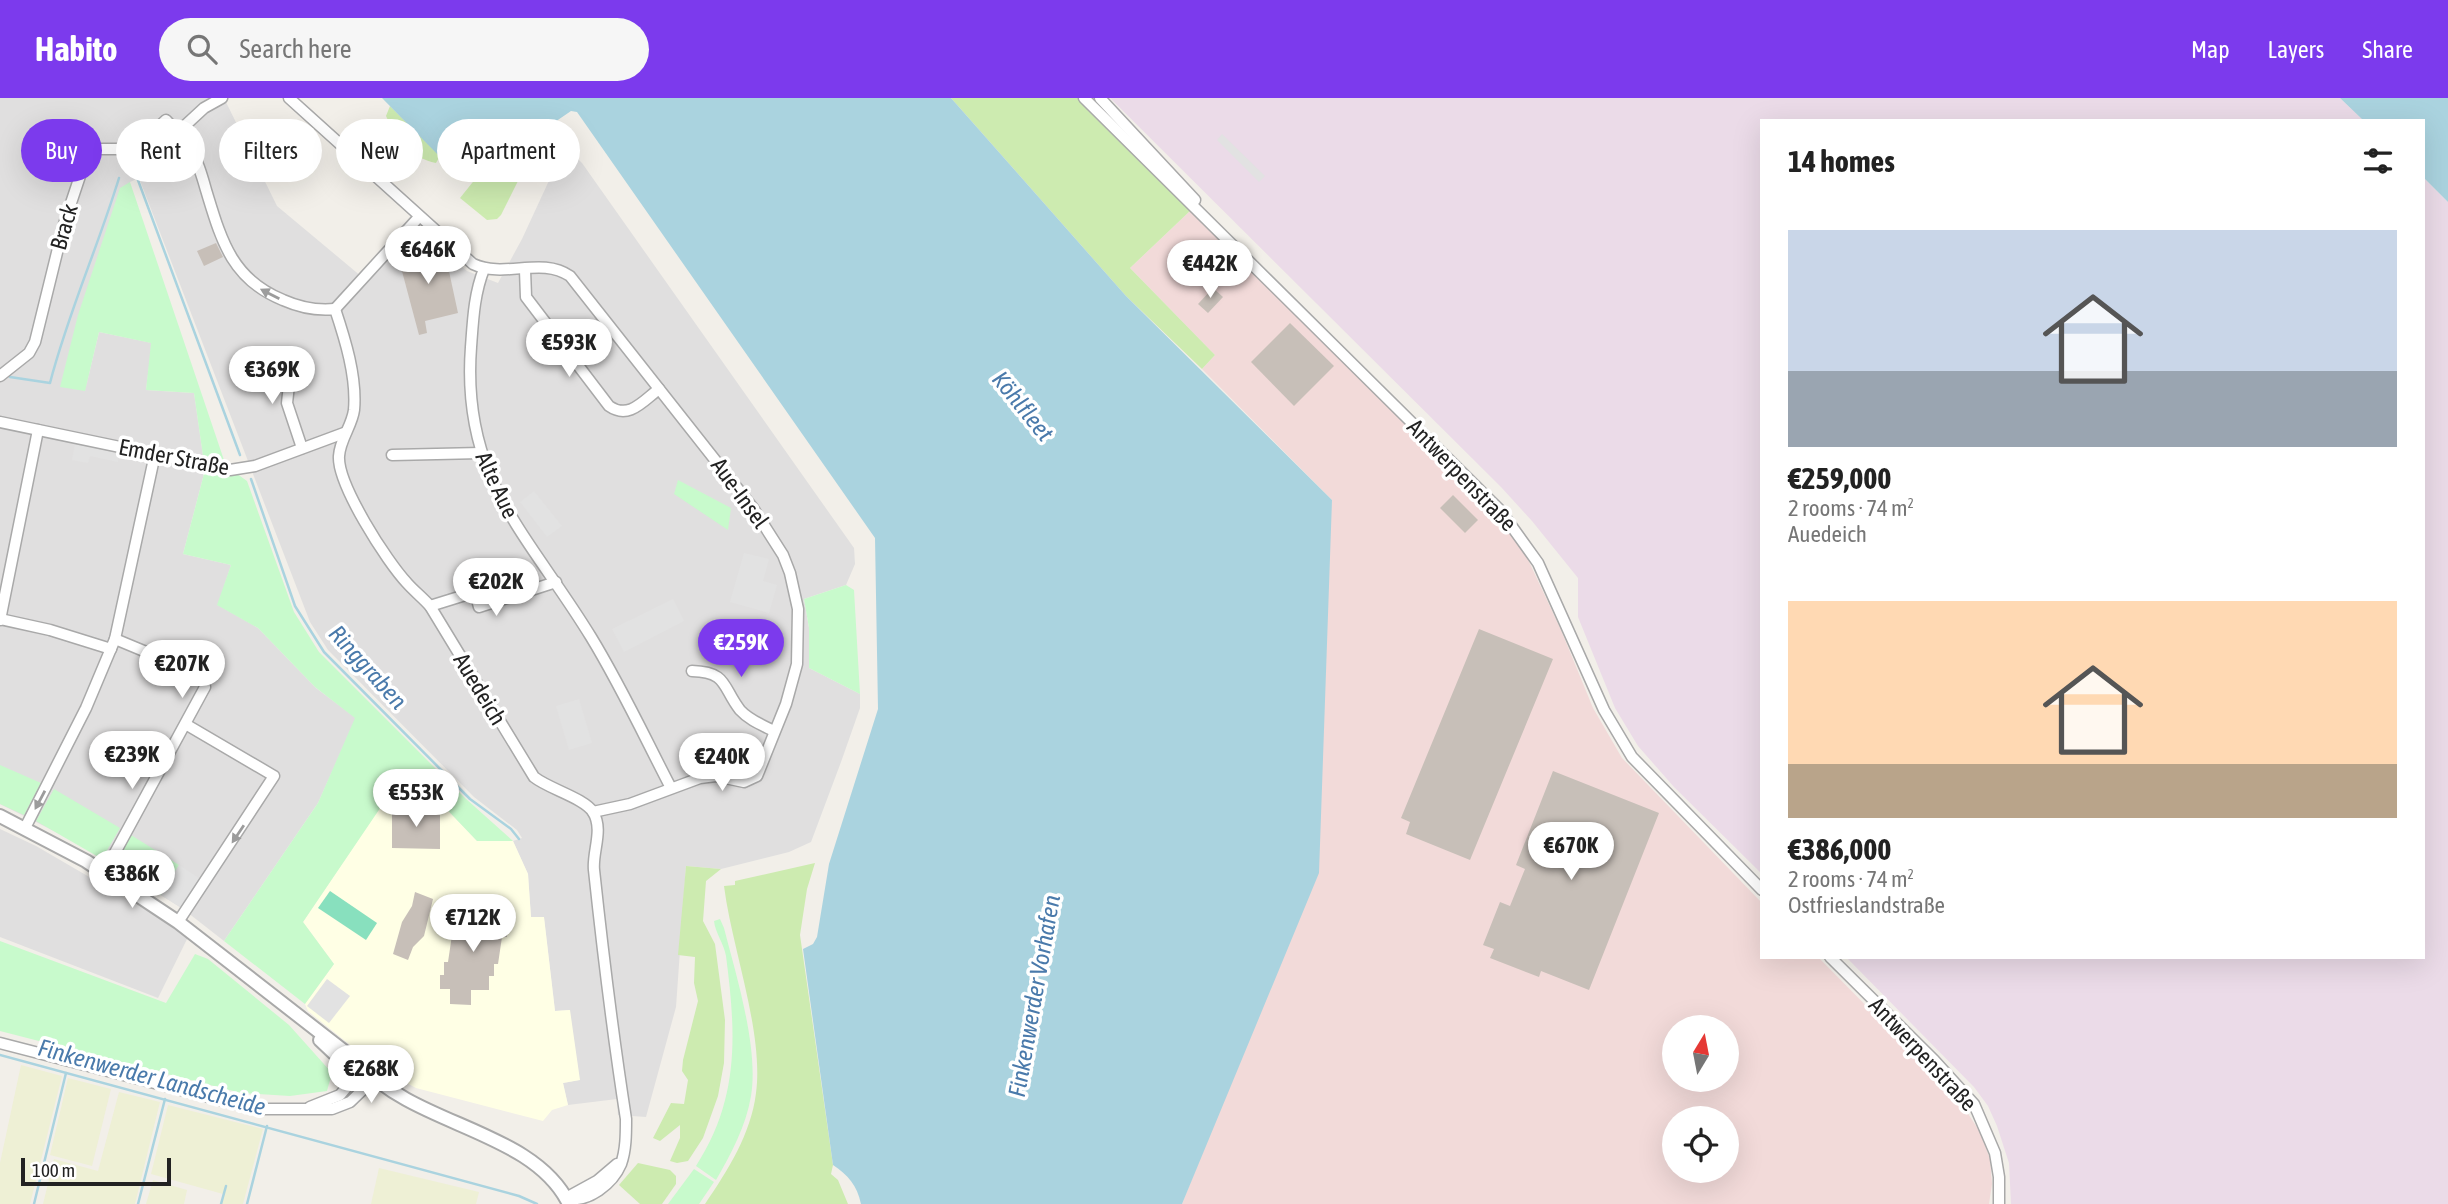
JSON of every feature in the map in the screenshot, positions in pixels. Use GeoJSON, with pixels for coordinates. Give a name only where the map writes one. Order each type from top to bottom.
{"type":"FeatureCollection","features":[{"type":"Feature","properties":{"kind":"street"},"geometry":{"type":"LineString","coordinates":[[192,119],[204,108],[222,98]]}},
{"type":"Feature","properties":{"kind":"street"},"geometry":{"type":"LineString","coordinates":[[289,98],[419,217],[473,264],[484,269]]}},
{"type":"Feature","properties":{"kind":"street","name":"Antwerpenstraße"},"geometry":{"type":"LineString","coordinates":[[1084,98],[1500,510],[1538,563],[1604,710],[1632,757],[1760,888]]}},
{"type":"Feature","properties":{"kind":"street","name":"Antwerpenstraße"},"geometry":{"type":"LineString","coordinates":[[1100,98],[1171,172],[1214,226]]}},
{"type":"Feature","properties":{"kind":"street","name":"Brack"},"geometry":{"type":"LineString","coordinates":[[0,376],[29,353],[35,342],[64,224],[87,155],[92,149],[116,149]]}},
{"type":"Feature","properties":{"kind":"street"},"geometry":{"type":"LineString","coordinates":[[203,182],[216,225],[233,261],[246,278],[264,292],[298,307],[335,309],[419,217]]}},
{"type":"Feature","properties":{"kind":"street","name":"Aue-Insel"},"geometry":{"type":"LineString","coordinates":[[484,269],[550,268],[570,276],[753,508],[783,555],[797,593],[797,664],[790,692],[774,731]]}},
{"type":"Feature","properties":{"kind":"street","name":"Alte Aue"},"geometry":{"type":"LineString","coordinates":[[484,269],[475,300],[470,368],[472,415],[481,453],[506,510],[600,652],[670,788]]}},
{"type":"Feature","properties":{"kind":"street"},"geometry":{"type":"LineString","coordinates":[[525,270],[526,297],[609,406],[618,411],[631,411],[659,389]]}},
{"type":"Feature","properties":{"kind":"street","name":"Auedeich"},"geometry":{"type":"LineString","coordinates":[[335,309],[342,330],[354,395],[354,412],[344,433],[339,458],[359,510],[406,583],[430,606],[534,777],[546,787],[578,800],[593,812]]}},
{"type":"Feature","properties":{"kind":"street"},"geometry":{"type":"LineString","coordinates":[[292,358],[287,403],[302,448]]}},
{"type":"Feature","properties":{"kind":"street","name":"Emder Straße"},"geometry":{"type":"LineString","coordinates":[[0,422],[230,470],[255,466],[344,433]]}},
{"type":"Feature","properties":{"kind":"street"},"geometry":{"type":"LineString","coordinates":[[38,430],[0,620],[113,644],[192,671],[202,677],[205,687],[187,725],[104,873]]}},
{"type":"Feature","properties":{"kind":"street"},"geometry":{"type":"LineString","coordinates":[[392,455],[481,453]]}},
{"type":"Feature","properties":{"kind":"street"},"geometry":{"type":"LineString","coordinates":[[25,828],[86,708],[113,644],[155,454]]}},
{"type":"Feature","properties":{"kind":"street"},"geometry":{"type":"LineString","coordinates":[[430,606],[475,592],[480,607],[556,582]]}},
{"type":"Feature","properties":{"kind":"street"},"geometry":{"type":"LineString","coordinates":[[592,1204],[597,1194],[618,1171],[624,1152],[626,1119],[602,962],[594,857],[598,839],[593,812],[630,804],[709,776],[740,782],[752,780],[762,767],[774,731],[742,712],[721,678],[706,671],[692,671]]}},
{"type":"Feature","properties":{"kind":"street"},"geometry":{"type":"LineString","coordinates":[[178,922],[274,776],[187,725]]}},
{"type":"Feature","properties":{"kind":"street"},"geometry":{"type":"LineString","coordinates":[[0,816],[104,873],[178,922],[363,1066],[374,1079],[398,1095],[503,1146],[541,1169],[568,1201],[582,1203],[597,1194]]}},
{"type":"Feature","properties":{"kind":"street","name":"Antwerpenstraße"},"geometry":{"type":"LineString","coordinates":[[1832,959],[1934,1060],[1974,1104],[1995,1153],[1999,1177],[1998,1204]]}},
{"type":"Feature","properties":{"kind":"street"},"geometry":{"type":"LineString","coordinates":[[311,1028],[324,1046],[357,1075],[374,1079]]}},
{"type":"Feature","properties":{"kind":"street"},"geometry":{"type":"LineString","coordinates":[[0,1043],[239,1106],[320,1111],[343,1106],[358,1097],[374,1079]]}},
{"type":"Feature","properties":{"kind":"street"},"geometry":{"type":"LineString","coordinates":[[298,1110],[322,1104],[340,1095],[357,1075]]}},
{"type":"Feature","properties":{"kind":"street"},"geometry":{"type":"LineString","coordinates":[[568,1201],[605,1175],[624,1152]]}},
{"type":"Feature","properties":{"kind":"shaded area"},"geometry":{"type":"Polygon","coordinates":[[[0,98],[224,98],[234,119],[219,119],[219,182],[265,182],[277,206],[368,282],[415,228],[467,271],[498,283],[548,182],[580,182],[580,161],[854,548],[855,564],[846,585],[804,599],[809,628],[809,668],[860,694],[860,708],[811,842],[789,852],[721,869],[686,866],[676,1007],[646,1117],[618,1115],[617,1099],[568,1105],[563,1083],[579,1080],[569,1010],[555,1011],[544,918],[531,918],[528,874],[513,841],[522,838],[517,830],[474,797],[328,650],[310,622],[141,182],[205,182],[205,119],[116,119],[116,182],[130,182],[85,391],[99,332],[152,343],[146,390],[194,393],[205,470],[183,554],[231,565],[218,605],[258,628],[316,688],[356,718],[318,803],[224,941],[183,909],[72,840],[0,804],[0,98]]]}},
{"type":"Feature","properties":{"kind":"shaded area"},"geometry":{"type":"Polygon","coordinates":[[[1110,98],[2340,98],[2362,119],[1760,119],[1760,872],[1674,787],[1638,746],[1615,708],[1578,617],[1578,578],[1501,487],[1110,98]]]}},
{"type":"Feature","properties":{"kind":"shaded area"},"geometry":{"type":"Polygon","coordinates":[[[1222,134],[1265,176],[1259,182],[1217,140],[1222,134]]]}},
{"type":"Feature","properties":{"kind":"shaded area"},"geometry":{"type":"Polygon","coordinates":[[[2425,179],[2448,202],[2448,1204],[2011,1204],[2009,1163],[1988,1106],[1974,1087],[1848,959],[2425,959],[2425,179]]]}},
{"type":"Feature","properties":{"kind":"shaded area"},"geometry":{"type":"Polygon","coordinates":[[[1191,210],[1498,516],[1524,551],[1593,708],[1622,758],[1760,901],[1760,959],[1820,959],[1959,1100],[1980,1132],[1990,1159],[1992,1184],[1989,1204],[1182,1204],[1212,1128],[1332,500],[1202,369],[1215,355],[1130,268],[1191,210]]]}},
{"type":"Feature","properties":{"kind":"shaded area"},"geometry":{"type":"Polygon","coordinates":[[[75,444],[119,453],[118,462],[90,456],[88,463],[72,460],[75,444]]]}},
{"type":"Feature","properties":{"kind":"shaded area"},"geometry":{"type":"Polygon","coordinates":[[[534,491],[562,526],[547,537],[520,502],[534,491]]]}},
{"type":"Feature","properties":{"kind":"shaded area"},"geometry":{"type":"Polygon","coordinates":[[[744,553],[769,559],[763,581],[777,585],[769,613],[730,602],[744,553]]]}},
{"type":"Feature","properties":{"kind":"shaded area"},"geometry":{"type":"Polygon","coordinates":[[[673,599],[684,621],[624,652],[612,629],[673,599]]]}},
{"type":"Feature","properties":{"kind":"shaded area"},"geometry":{"type":"Polygon","coordinates":[[[579,699],[592,743],[569,750],[556,706],[579,699]]]}},
{"type":"Feature","properties":{"kind":"shaded area"},"geometry":{"type":"Polygon","coordinates":[[[387,797],[435,797],[477,841],[513,841],[528,874],[531,917],[544,917],[555,1011],[570,1010],[580,1080],[563,1083],[568,1105],[552,1110],[543,1121],[416,1088],[380,1069],[308,1011],[305,1004],[334,964],[303,922],[387,797]]]}},
{"type":"Feature","properties":{"kind":"shaded area"},"geometry":{"type":"Polygon","coordinates":[[[0,829],[36,846],[189,935],[158,998],[0,937],[0,829]]]}},
{"type":"Feature","properties":{"kind":"shaded area"},"geometry":{"type":"Polygon","coordinates":[[[179,865],[202,880],[183,909],[161,895],[179,865]]]}},
{"type":"Feature","properties":{"kind":"shaded area"},"geometry":{"type":"Polygon","coordinates":[[[327,979],[350,996],[329,1023],[307,1006],[327,979]]]}},
{"type":"Feature","properties":{"kind":"shaded area"},"geometry":{"type":"Polygon","coordinates":[[[21,1065],[62,1076],[30,1204],[0,1204],[0,1163],[21,1065]]]}},
{"type":"Feature","properties":{"kind":"shaded area"},"geometry":{"type":"Polygon","coordinates":[[[68,1078],[111,1089],[92,1166],[50,1155],[68,1078]]]}},
{"type":"Feature","properties":{"kind":"shaded area"},"geometry":{"type":"Polygon","coordinates":[[[119,1092],[160,1102],[135,1204],[43,1204],[54,1159],[98,1171],[119,1092]]]}},
{"type":"Feature","properties":{"kind":"shaded area"},"geometry":{"type":"Polygon","coordinates":[[[168,1105],[263,1129],[243,1204],[221,1204],[223,1194],[151,1174],[168,1105]]]}},
{"type":"Feature","properties":{"kind":"shaded area"},"geometry":{"type":"Polygon","coordinates":[[[379,1168],[479,1192],[476,1204],[371,1204],[379,1168]]]}},
{"type":"Feature","properties":{"kind":"shaded area"},"geometry":{"type":"Polygon","coordinates":[[[153,1180],[187,1190],[184,1204],[146,1204],[153,1180]]]}},
{"type":"Feature","properties":{"kind":"green space"},"geometry":{"type":"Polygon","coordinates":[[[951,98],[1078,98],[1191,210],[1130,268],[1215,355],[1202,369],[1126,296],[951,98]]]}},
{"type":"Feature","properties":{"kind":"green space"},"geometry":{"type":"Polygon","coordinates":[[[390,106],[403,119],[388,119],[386,116],[390,106]]]}},
{"type":"Feature","properties":{"kind":"green space"},"geometry":{"type":"Polygon","coordinates":[[[423,139],[437,153],[436,163],[423,158],[423,139]]]}},
{"type":"Feature","properties":{"kind":"green space"},"geometry":{"type":"Polygon","coordinates":[[[130,182],[226,466],[247,481],[294,612],[319,652],[465,798],[513,841],[477,841],[435,797],[387,798],[303,922],[334,964],[305,1004],[224,941],[318,803],[355,718],[315,687],[258,628],[217,605],[231,565],[183,554],[205,470],[194,393],[146,390],[151,343],[99,332],[85,391],[60,387],[78,315],[120,188],[130,182]]]}},
{"type":"Feature","properties":{"kind":"green space"},"geometry":{"type":"Polygon","coordinates":[[[473,182],[518,182],[497,219],[487,220],[460,198],[473,182]]]}},
{"type":"Feature","properties":{"kind":"green space"},"geometry":{"type":"Polygon","coordinates":[[[678,480],[731,508],[728,530],[674,494],[678,480]]]}},
{"type":"Feature","properties":{"kind":"green space"},"geometry":{"type":"Polygon","coordinates":[[[846,585],[854,590],[860,694],[809,668],[809,628],[804,599],[846,585]]]}},
{"type":"Feature","properties":{"kind":"green space"},"geometry":{"type":"Polygon","coordinates":[[[0,765],[41,783],[24,815],[0,804],[0,765]]]}},
{"type":"Feature","properties":{"kind":"green space"},"geometry":{"type":"Polygon","coordinates":[[[54,789],[120,828],[102,859],[36,821],[54,789]]]}},
{"type":"Feature","properties":{"kind":"green space"},"geometry":{"type":"Polygon","coordinates":[[[131,835],[179,865],[161,895],[114,866],[131,835]]]}},
{"type":"Feature","properties":{"kind":"green space"},"geometry":{"type":"Polygon","coordinates":[[[815,863],[807,889],[800,935],[833,1165],[831,1174],[838,1180],[848,1204],[705,1204],[744,1137],[756,1093],[756,1044],[724,886],[735,885],[735,881],[815,863]]]}},
{"type":"Feature","properties":{"kind":"green space"},"geometry":{"type":"Polygon","coordinates":[[[686,866],[721,869],[706,881],[703,921],[715,944],[725,1020],[724,1063],[718,1096],[703,1138],[688,1161],[677,1163],[670,1161],[680,1138],[680,1125],[660,1141],[653,1138],[671,1103],[684,1104],[688,1080],[682,1071],[683,1060],[698,1001],[694,983],[695,957],[678,955],[686,866]]]}},
{"type":"Feature","properties":{"kind":"green space"},"geometry":{"type":"Polygon","coordinates":[[[330,891],[377,923],[366,940],[318,908],[330,891]]]}},
{"type":"Feature","properties":{"kind":"green space"},"geometry":{"type":"Polygon","coordinates":[[[720,919],[745,1012],[753,1077],[746,1118],[716,1180],[696,1166],[721,1115],[731,1064],[732,1012],[726,956],[714,921],[720,919]]]}},
{"type":"Feature","properties":{"kind":"green space"},"geometry":{"type":"Polygon","coordinates":[[[0,941],[166,1003],[195,954],[208,959],[289,1025],[332,1073],[327,1091],[290,1096],[241,1093],[0,1031],[0,941]]]}},
{"type":"Feature","properties":{"kind":"green space"},"geometry":{"type":"Polygon","coordinates":[[[638,1163],[670,1170],[676,1176],[676,1184],[662,1204],[640,1204],[619,1185],[638,1163]]]}},
{"type":"Feature","properties":{"kind":"green space"},"geometry":{"type":"Polygon","coordinates":[[[694,1169],[714,1182],[699,1204],[668,1204],[694,1169]]]}},
{"type":"Feature","properties":{"kind":"water"},"geometry":{"type":"Polygon","coordinates":[[[382,98],[951,98],[1126,296],[1332,500],[1319,873],[1182,1204],[861,1204],[851,1181],[833,1165],[803,949],[813,944],[817,937],[829,864],[878,709],[875,538],[577,112],[571,111],[559,119],[437,119],[437,154],[423,140],[423,119],[403,119],[382,98]]]}},
{"type":"Feature","properties":{"kind":"water"},"geometry":{"type":"Polygon","coordinates":[[[2340,98],[2448,98],[2448,202],[2425,179],[2425,119],[2362,119],[2340,98]]]}},
{"type":"Feature","properties":{"kind":"building"},"geometry":{"type":"Polygon","coordinates":[[[216,243],[223,257],[204,266],[197,251],[216,243]]]}},
{"type":"Feature","properties":{"kind":"building"},"geometry":{"type":"Polygon","coordinates":[[[425,247],[437,252],[440,264],[447,262],[458,313],[425,321],[427,333],[419,335],[399,260],[410,250],[425,247]]]}},
{"type":"Feature","properties":{"kind":"building"},"geometry":{"type":"Polygon","coordinates":[[[1213,288],[1223,297],[1208,313],[1198,304],[1213,288]]]}},
{"type":"Feature","properties":{"kind":"building"},"geometry":{"type":"Polygon","coordinates":[[[1290,323],[1334,366],[1294,406],[1251,362],[1290,323]]]}},
{"type":"Feature","properties":{"kind":"building"},"geometry":{"type":"Polygon","coordinates":[[[1453,495],[1478,520],[1465,533],[1440,508],[1453,495]]]}},
{"type":"Feature","properties":{"kind":"building"},"geometry":{"type":"Polygon","coordinates":[[[1479,629],[1553,659],[1470,860],[1406,834],[1410,822],[1401,818],[1479,629]]]}},
{"type":"Feature","properties":{"kind":"building"},"geometry":{"type":"Polygon","coordinates":[[[1553,771],[1659,813],[1589,990],[1541,971],[1539,977],[1490,958],[1494,949],[1483,945],[1500,902],[1510,906],[1525,869],[1516,865],[1553,771]]]}},
{"type":"Feature","properties":{"kind":"building"},"geometry":{"type":"Polygon","coordinates":[[[392,809],[433,810],[433,815],[440,815],[440,849],[392,848],[392,809]]]}},
{"type":"Feature","properties":{"kind":"building"},"geometry":{"type":"Polygon","coordinates":[[[415,892],[433,899],[424,936],[413,947],[408,960],[393,954],[402,922],[412,906],[415,892]]]}},
{"type":"Feature","properties":{"kind":"building"},"geometry":{"type":"Polygon","coordinates":[[[470,907],[495,908],[495,915],[506,916],[507,937],[502,937],[498,964],[494,964],[494,976],[489,976],[489,990],[471,990],[471,1005],[450,1004],[450,989],[440,989],[440,975],[444,975],[444,962],[448,962],[452,935],[457,935],[457,916],[469,917],[470,907]]]}},
{"type":"Feature","properties":{"kind":"waterway"},"geometry":{"type":"LineString","coordinates":[[10,377],[50,383],[65,331],[118,182]]}},
{"type":"Feature","properties":{"kind":"waterway","name":"Ringgraben"},"geometry":{"type":"LineString","coordinates":[[139,182],[240,455]]}},
{"type":"Feature","properties":{"kind":"waterway","name":"Ringgraben"},"geometry":{"type":"LineString","coordinates":[[251,479],[295,606],[324,652],[470,799],[511,829],[519,839]]}},
{"type":"Feature","properties":{"kind":"waterway","name":"Finkenwerder Landscheide"},"geometry":{"type":"LineString","coordinates":[[0,1055],[519,1196],[537,1204]]}},
{"type":"Feature","properties":{"kind":"waterway"},"geometry":{"type":"LineString","coordinates":[[34,1204],[66,1073]]}},
{"type":"Feature","properties":{"kind":"waterway"},"geometry":{"type":"LineString","coordinates":[[138,1204],[165,1099]]}},
{"type":"Feature","properties":{"kind":"waterway"},"geometry":{"type":"LineString","coordinates":[[247,1204],[267,1126]]}},
{"type":"Feature","properties":{"kind":"waterway"},"geometry":{"type":"LineString","coordinates":[[221,1204],[226,1186]]}},
{"type":"Feature","properties":{"kind":"water label","name":"Köhlfleet"},"geometry":{"type":"Point","coordinates":[1023,406]}},
{"type":"Feature","properties":{"kind":"water label","name":"Finkenwerder Vorhafen"},"geometry":{"type":"Point","coordinates":[1034,996]}}]}
